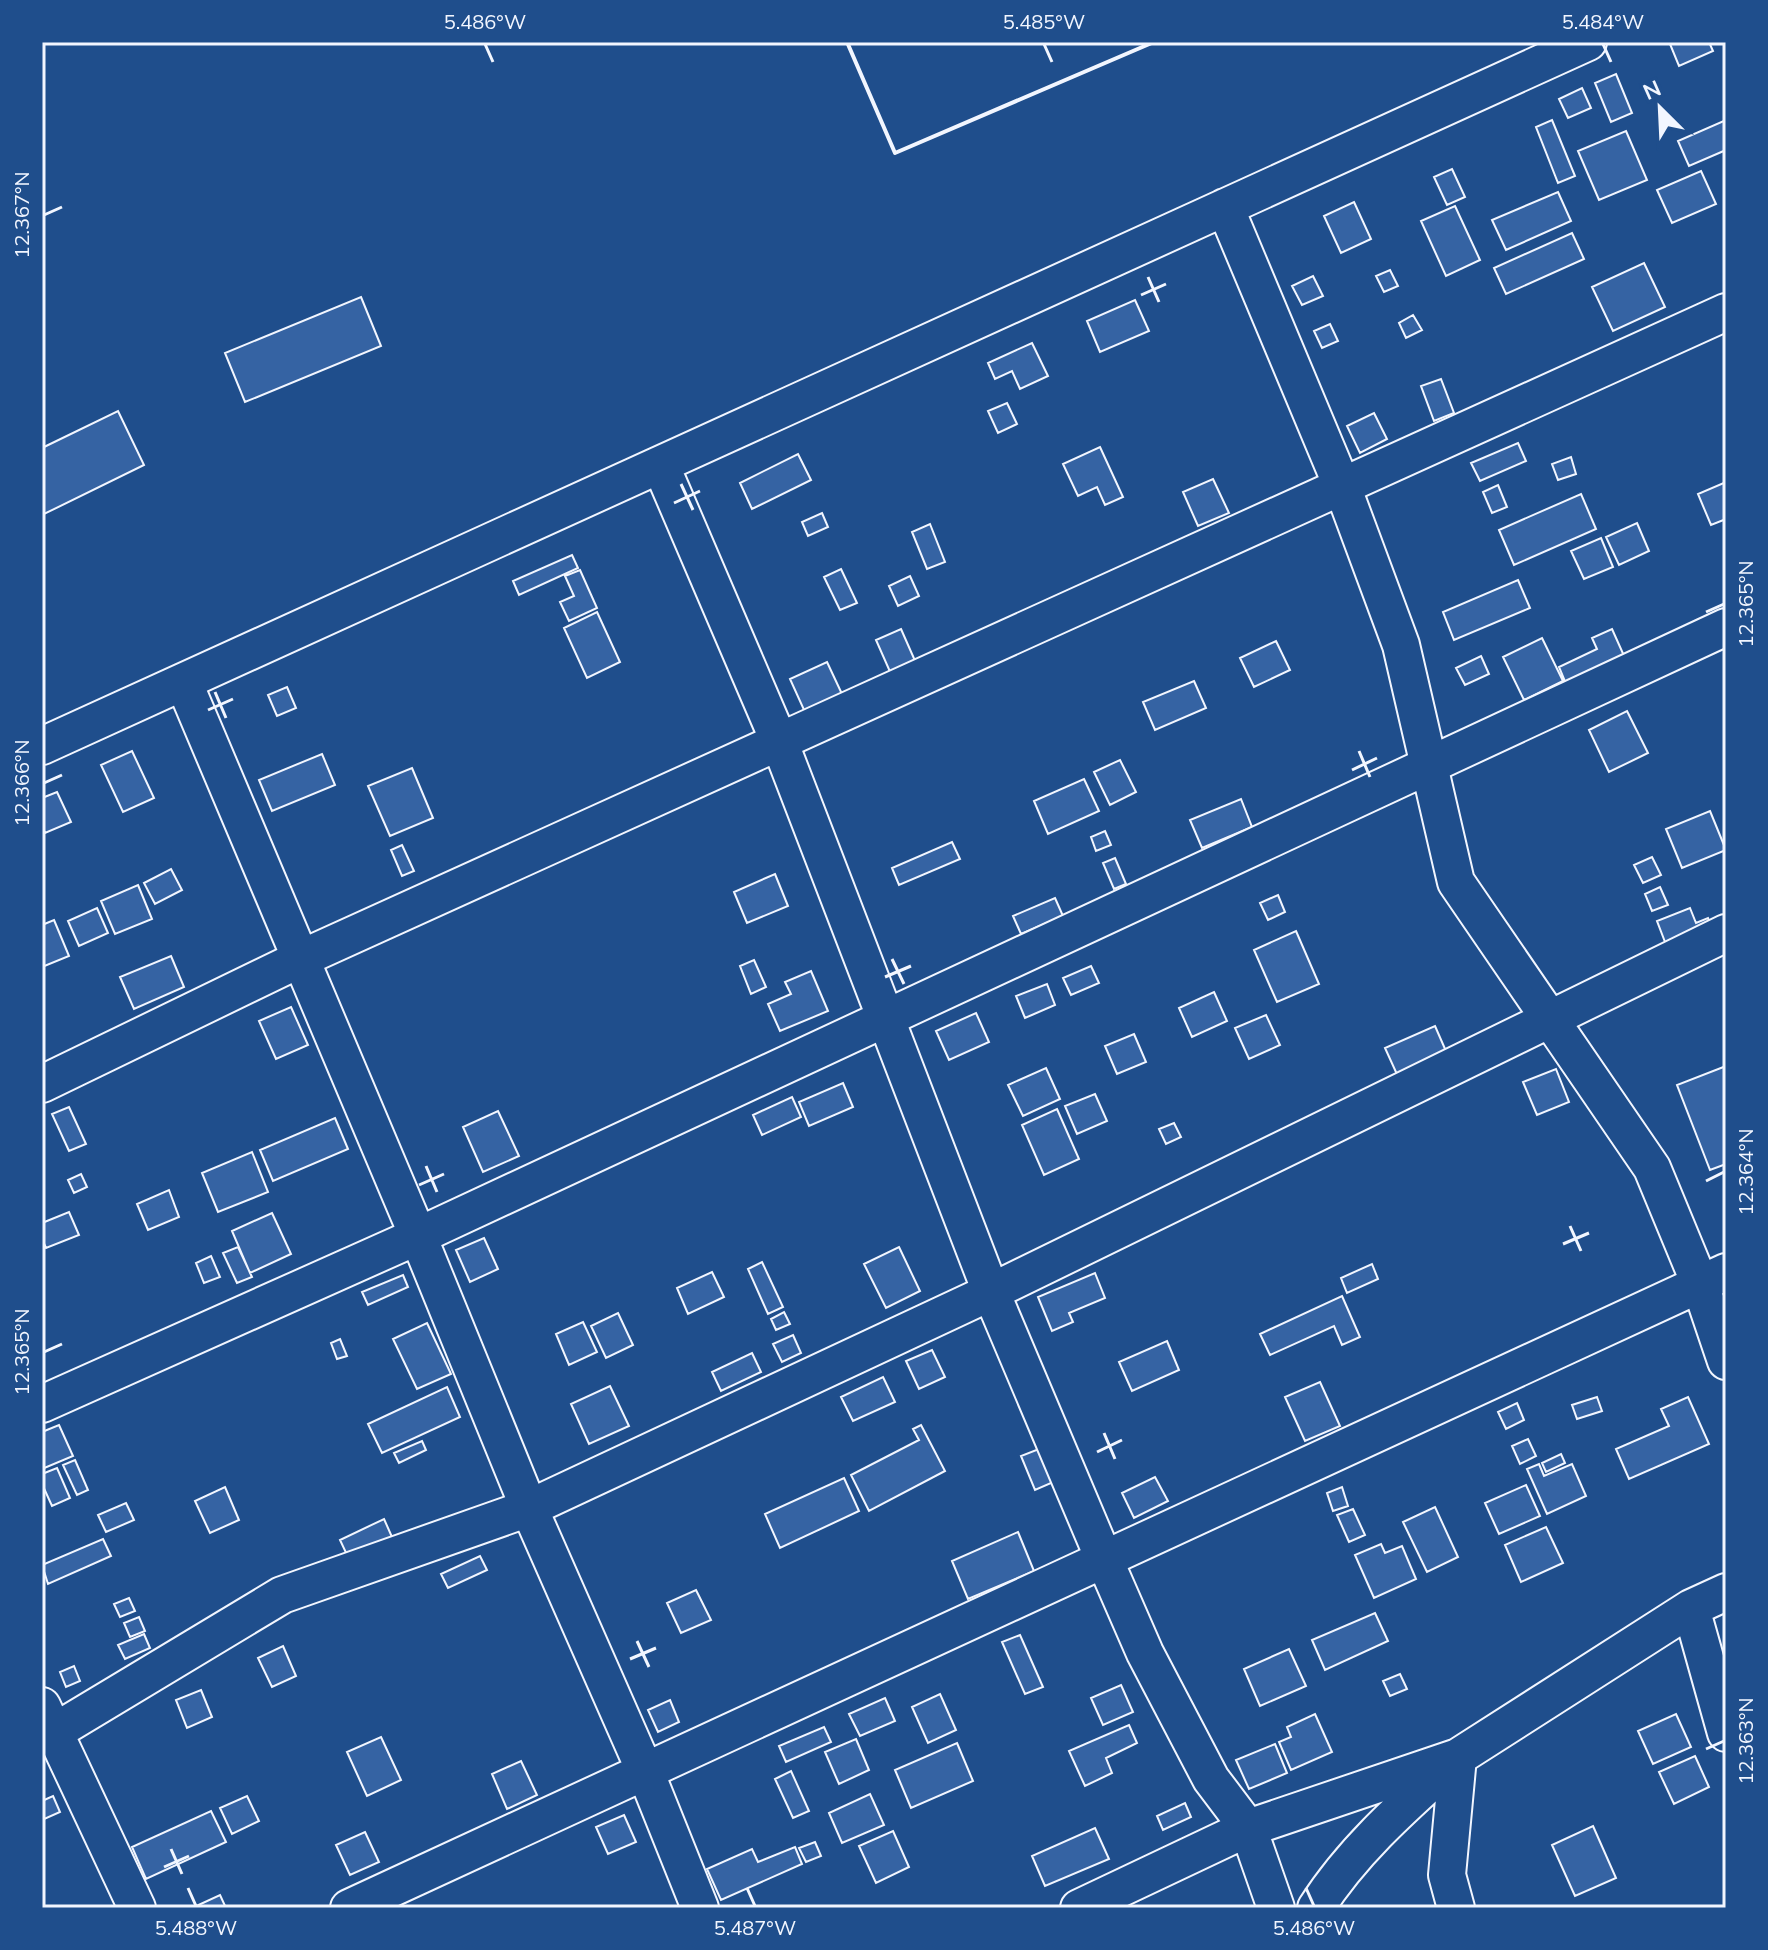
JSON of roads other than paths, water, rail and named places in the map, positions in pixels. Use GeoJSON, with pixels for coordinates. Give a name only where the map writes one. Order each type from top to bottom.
{"type":"FeatureCollection","features":[{"type":"Feature","properties":{"kind":"street"},"geometry":{"type":"LineString","coordinates":[[42,746],[1588,42]]}},
{"type":"Feature","properties":{"kind":"street"},"geometry":{"type":"LineString","coordinates":[[1225,207],[1342,486],[1401,645],[1456,882],[1652,1168],[1713,1278],[1726,1361]]}},
{"type":"Feature","properties":{"kind":"street"},"geometry":{"type":"LineString","coordinates":[[42,1084],[300,959],[1726,312]]}},
{"type":"Feature","properties":{"kind":"street"},"geometry":{"type":"LineString","coordinates":[[661,466],[779,741],[991,1292],[1104,1559],[1145,1653],[1211,1779],[1248,1828],[1276,1908]]}},
{"type":"Feature","properties":{"kind":"street"},"geometry":{"type":"LineString","coordinates":[[42,1404],[418,1236],[1726,627]]}},
{"type":"Feature","properties":{"kind":"street"},"geometry":{"type":"LineString","coordinates":[[184,683],[418,1236],[529,1508],[645,1771],[700,1908]]}},
{"type":"Feature","properties":{"kind":"street"},"geometry":{"type":"LineString","coordinates":[[137,1908],[49,1718],[282,1595],[529,1508],[991,1292],[1726,933]]}},
{"type":"Feature","properties":{"kind":"street"},"geometry":{"type":"LineString","coordinates":[[349,1908],[1713,1278]]}},
{"type":"Feature","properties":{"kind":"street"},"geometry":{"type":"LineString","coordinates":[[1316,1908],[1337,1875],[1403,1807],[1458,1757],[1691,1608],[1726,1592]]}},
{"type":"Feature","properties":{"kind":"street"},"geometry":{"type":"LineString","coordinates":[[1691,1608],[1726,1733]]}},
{"type":"Feature","properties":{"kind":"street"},"geometry":{"type":"LineString","coordinates":[[1079,1908],[1248,1828],[1458,1757]]}},
{"type":"Feature","properties":{"kind":"street"},"geometry":{"type":"LineString","coordinates":[[1456,1908],[1447,1875],[1458,1757]]}}]}
